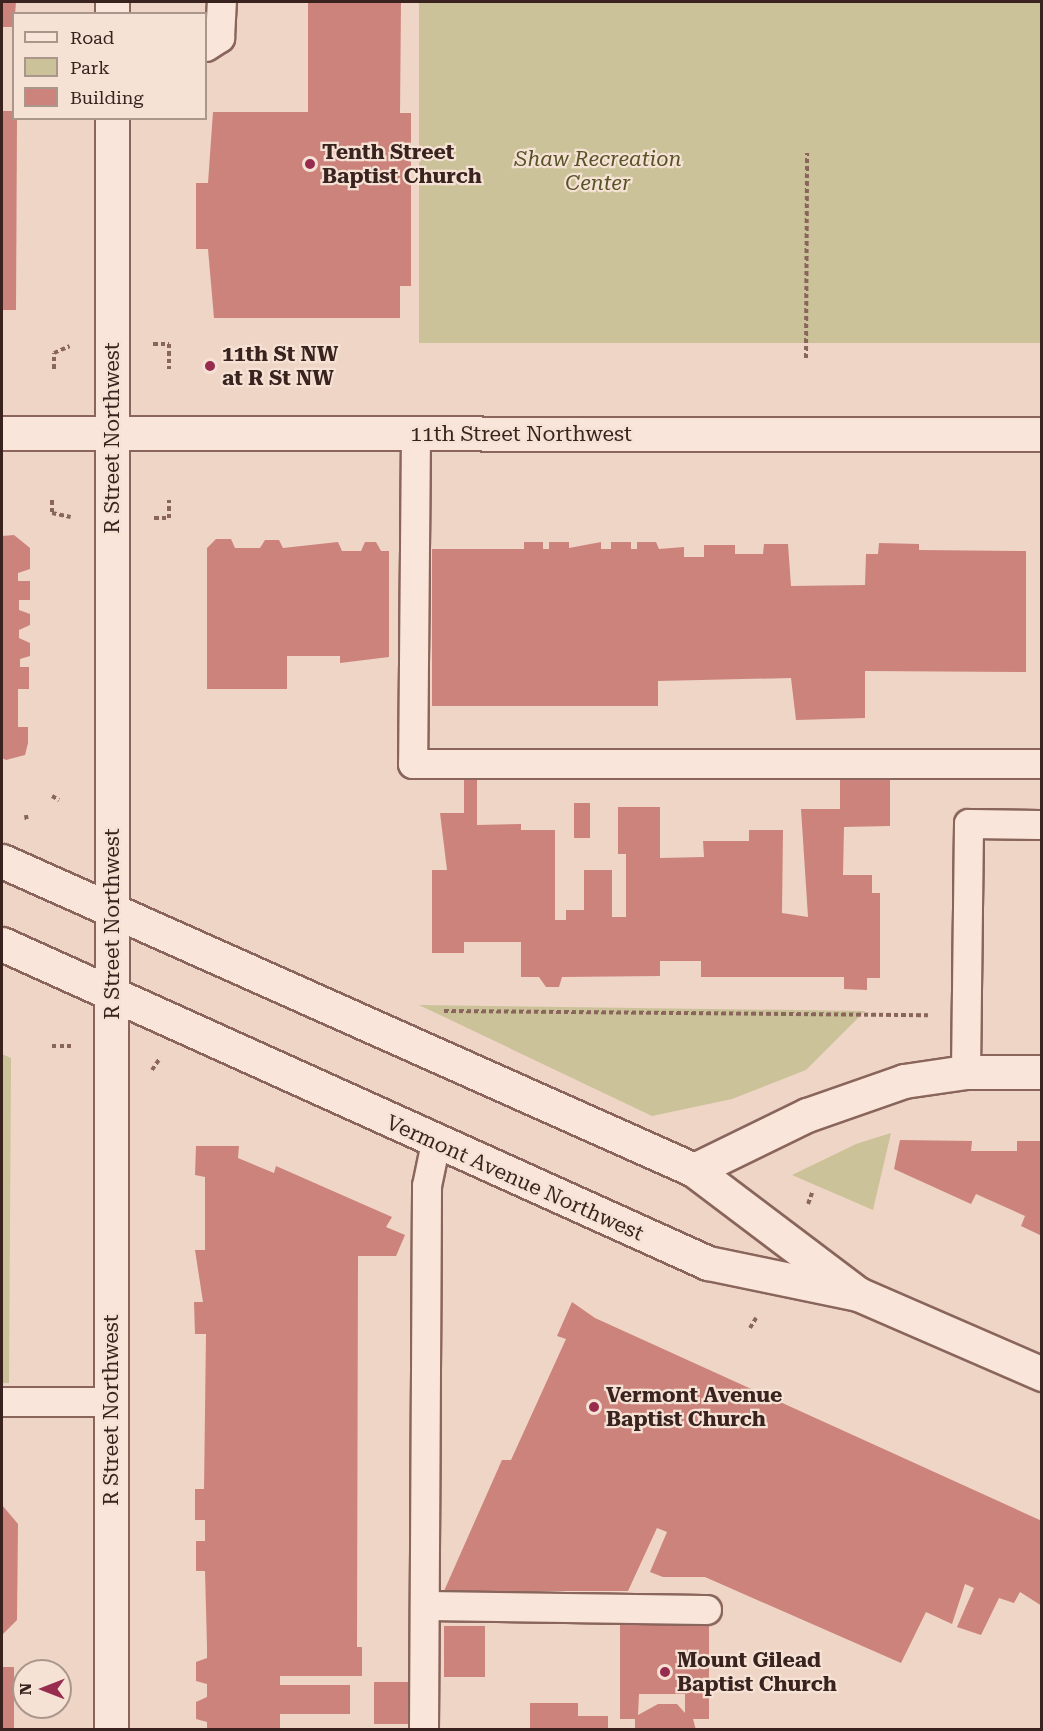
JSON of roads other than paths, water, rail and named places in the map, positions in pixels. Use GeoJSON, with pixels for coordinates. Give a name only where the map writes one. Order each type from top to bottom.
{"type":"FeatureCollection","features":[{"type":"Feature","properties":{"kind":"main road","name":"R Street Northwest"},"geometry":{"type":"LineString","coordinates":[[111,1730],[112,120]]}},
{"type":"Feature","properties":{"kind":"main road","name":"11th Street Northwest"},"geometry":{"type":"LineString","coordinates":[[2,433],[1041,434]]}},
{"type":"Feature","properties":{"kind":"main road"},"geometry":{"type":"LineString","coordinates":[[2,861],[694,1170],[858,1294]]}},
{"type":"Feature","properties":{"kind":"main road","name":"Vermont Avenue Northwest"},"geometry":{"type":"LineString","coordinates":[[2,944],[436,1143],[708,1263],[858,1294],[1041,1374]]}},
{"type":"Feature","properties":{"kind":"main road"},"geometry":{"type":"LineString","coordinates":[[694,1170],[841,1101],[904,1081],[966,1072],[1041,1072]]}},
{"type":"Feature","properties":{"kind":"lane"},"geometry":{"type":"LineString","coordinates":[[207,46],[220,38],[222,2]]}},
{"type":"Feature","properties":{"kind":"lane"},"geometry":{"type":"LineString","coordinates":[[416,434],[413,764],[1041,764]]}},
{"type":"Feature","properties":{"kind":"lane"},"geometry":{"type":"LineString","coordinates":[[966,1072],[969,824],[1041,825]]}},
{"type":"Feature","properties":{"kind":"lane"},"geometry":{"type":"LineString","coordinates":[[424,1730],[427,1186],[436,1143]]}},
{"type":"Feature","properties":{"kind":"lane"},"geometry":{"type":"LineString","coordinates":[[2,1402],[111,1402]]}},
{"type":"Feature","properties":{"kind":"lane"},"geometry":{"type":"LineString","coordinates":[[425,1606],[707,1610]]}},
{"type":"Feature","properties":{"kind":"place","name":"Tenth Street Baptist Church"},"geometry":{"type":"Point","coordinates":[310,164]}},
{"type":"Feature","properties":{"kind":"place","name":"11th St NW at R St NW"},"geometry":{"type":"Point","coordinates":[210,366]}},
{"type":"Feature","properties":{"kind":"place","name":"Vermont Avenue Baptist Church"},"geometry":{"type":"Point","coordinates":[594,1407]}},
{"type":"Feature","properties":{"kind":"place","name":"Mount Gilead Baptist Church"},"geometry":{"type":"Point","coordinates":[665,1672]}},
{"type":"Feature","properties":{"kind":"park label","name":"Shaw Recreation Center"},"geometry":{"type":"Point","coordinates":[598,171]}}]}
